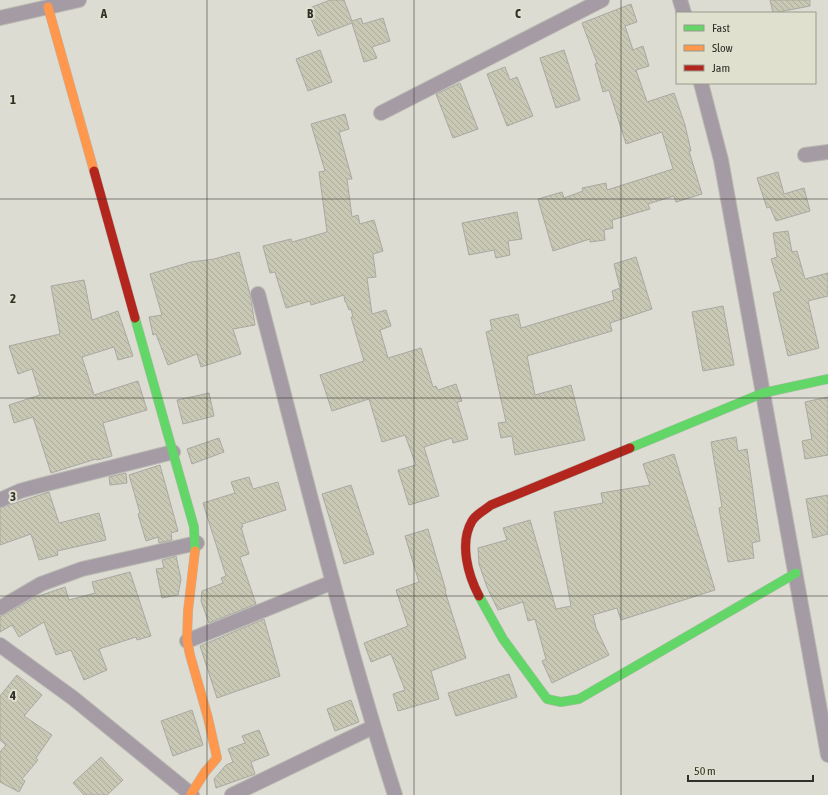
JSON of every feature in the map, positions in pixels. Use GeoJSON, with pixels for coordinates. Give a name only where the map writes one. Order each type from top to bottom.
{"type":"FeatureCollection","features":[{"type":"Feature","properties":{"kind":"street"},"geometry":{"type":"LineString","coordinates":[[0,18],[79,0]]}},
{"type":"Feature","properties":{"kind":"street"},"geometry":{"type":"LineString","coordinates":[[381,114],[602,0]]}},
{"type":"Feature","properties":{"kind":"street"},"geometry":{"type":"LineString","coordinates":[[680,0],[684,12]]}},
{"type":"Feature","properties":{"kind":"street"},"geometry":{"type":"LineString","coordinates":[[0,645],[73,698],[191,795],[205,772],[218,758],[214,735],[187,641],[186,617],[195,565],[197,543],[194,527],[48,7]]}},
{"type":"Feature","properties":{"kind":"street"},"geometry":{"type":"LineString","coordinates":[[702,84],[721,160],[828,755]]}},
{"type":"Feature","properties":{"kind":"street"},"geometry":{"type":"LineString","coordinates":[[805,155],[828,152]]}},
{"type":"Feature","properties":{"kind":"street"},"geometry":{"type":"LineString","coordinates":[[258,294],[333,582],[373,727],[395,795]]}},
{"type":"Feature","properties":{"kind":"street"},"geometry":{"type":"LineString","coordinates":[[796,573],[579,699],[561,702],[547,699],[502,638],[472,585],[465,558],[466,538],[471,522],[491,505],[763,393],[828,379]]}},
{"type":"Feature","properties":{"kind":"street"},"geometry":{"type":"LineString","coordinates":[[0,500],[20,491],[38,486],[173,452]]}},
{"type":"Feature","properties":{"kind":"street"},"geometry":{"type":"LineString","coordinates":[[0,608],[40,584],[82,569],[197,543]]}},
{"type":"Feature","properties":{"kind":"street"},"geometry":{"type":"LineString","coordinates":[[187,641],[333,582]]}},
{"type":"Feature","properties":{"kind":"street"},"geometry":{"type":"LineString","coordinates":[[232,795],[373,727]]}},
{"type":"Feature","properties":{"kind":"building"},"geometry":{"type":"Polygon","coordinates":[[[330,0],[344,0],[352,21],[361,18],[363,24],[383,18],[390,41],[372,47],[377,58],[364,62],[352,23],[318,36],[307,9],[330,0]]]}},
{"type":"Feature","properties":{"kind":"building"},"geometry":{"type":"Polygon","coordinates":[[[770,0],[810,0],[810,6],[773,12],[770,0]]]}},
{"type":"Feature","properties":{"kind":"building"},"geometry":{"type":"Polygon","coordinates":[[[631,4],[637,22],[625,26],[633,50],[643,46],[649,66],[636,70],[647,102],[674,93],[685,125],[691,151],[689,151],[702,194],[676,202],[674,196],[648,204],[650,209],[612,220],[613,228],[604,230],[605,240],[590,242],[590,239],[553,251],[538,199],[562,192],[564,198],[583,191],[582,188],[606,183],[607,190],[673,169],[662,132],[626,144],[609,90],[603,92],[595,64],[597,63],[582,23],[631,4]]]}},
{"type":"Feature","properties":{"kind":"building"},"geometry":{"type":"Polygon","coordinates":[[[320,50],[332,82],[308,91],[296,59],[320,50]]]}},
{"type":"Feature","properties":{"kind":"building"},"geometry":{"type":"Polygon","coordinates":[[[564,50],[580,100],[556,108],[540,58],[564,50]]]}},
{"type":"Feature","properties":{"kind":"building"},"geometry":{"type":"Polygon","coordinates":[[[505,67],[510,80],[517,77],[533,116],[507,126],[487,74],[505,67]]]}},
{"type":"Feature","properties":{"kind":"building"},"geometry":{"type":"Polygon","coordinates":[[[460,83],[478,129],[453,138],[436,94],[460,83]]]}},
{"type":"Feature","properties":{"kind":"building"},"geometry":{"type":"Polygon","coordinates":[[[345,114],[349,129],[339,132],[352,179],[347,179],[352,217],[358,215],[360,224],[374,220],[383,251],[373,254],[376,277],[367,278],[372,314],[386,310],[391,326],[380,330],[388,358],[421,348],[433,387],[436,386],[438,390],[456,384],[462,401],[457,402],[468,439],[453,443],[452,438],[424,447],[439,496],[409,505],[398,470],[416,465],[405,435],[382,442],[369,399],[332,411],[320,375],[364,361],[351,317],[353,317],[351,309],[349,310],[345,302],[344,295],[311,305],[310,301],[286,308],[275,272],[270,273],[263,246],[291,239],[292,242],[327,232],[319,172],[325,171],[311,124],[345,114]]]}},
{"type":"Feature","properties":{"kind":"building"},"geometry":{"type":"Polygon","coordinates":[[[778,172],[784,194],[804,188],[810,211],[776,221],[770,207],[767,208],[757,178],[778,172]]]}},
{"type":"Feature","properties":{"kind":"building"},"geometry":{"type":"Polygon","coordinates":[[[517,212],[522,239],[508,241],[510,255],[496,258],[494,250],[469,255],[462,223],[517,212]]]}},
{"type":"Feature","properties":{"kind":"building"},"geometry":{"type":"Polygon","coordinates":[[[788,231],[792,252],[797,251],[805,279],[828,273],[828,296],[808,301],[819,348],[788,356],[773,293],[781,291],[771,259],[777,257],[773,233],[788,231]]]}},
{"type":"Feature","properties":{"kind":"building"},"geometry":{"type":"Polygon","coordinates":[[[239,252],[250,294],[255,325],[233,329],[241,354],[201,367],[197,354],[168,365],[156,334],[153,335],[149,317],[162,315],[150,274],[191,262],[214,259],[239,252]]]}},
{"type":"Feature","properties":{"kind":"building"},"geometry":{"type":"Polygon","coordinates":[[[636,257],[652,309],[610,323],[612,331],[527,356],[535,395],[571,385],[585,440],[515,455],[512,436],[501,438],[498,423],[506,422],[486,332],[492,330],[490,320],[518,314],[521,328],[614,300],[612,291],[620,288],[614,264],[636,257]]]}},
{"type":"Feature","properties":{"kind":"building"},"geometry":{"type":"Polygon","coordinates":[[[84,280],[92,320],[118,311],[133,356],[118,360],[114,347],[82,357],[94,395],[138,381],[147,410],[103,423],[112,456],[96,459],[51,473],[33,417],[14,423],[9,405],[40,395],[32,369],[18,374],[9,346],[60,334],[51,286],[84,280]]]}},
{"type":"Feature","properties":{"kind":"building"},"geometry":{"type":"Polygon","coordinates":[[[723,306],[734,365],[703,371],[692,312],[723,306]]]}},
{"type":"Feature","properties":{"kind":"building"},"geometry":{"type":"Polygon","coordinates":[[[209,393],[214,416],[183,424],[177,400],[209,393]]]}},
{"type":"Feature","properties":{"kind":"building"},"geometry":{"type":"Polygon","coordinates":[[[828,397],[828,455],[805,459],[802,441],[812,439],[805,402],[828,397]]]}},
{"type":"Feature","properties":{"kind":"building"},"geometry":{"type":"Polygon","coordinates":[[[736,437],[738,451],[747,449],[760,541],[752,543],[754,558],[728,562],[719,508],[722,507],[711,442],[736,437]]]}},
{"type":"Feature","properties":{"kind":"building"},"geometry":{"type":"Polygon","coordinates":[[[219,438],[224,452],[192,464],[187,449],[219,438]]]}},
{"type":"Feature","properties":{"kind":"building"},"geometry":{"type":"Polygon","coordinates":[[[674,454],[715,590],[621,620],[617,608],[593,615],[596,628],[609,655],[552,683],[542,661],[546,659],[535,619],[528,621],[523,602],[498,610],[487,587],[479,564],[478,548],[507,540],[503,528],[530,520],[556,609],[571,606],[554,512],[603,503],[601,493],[650,485],[643,464],[674,454]]]}},
{"type":"Feature","properties":{"kind":"building"},"geometry":{"type":"Polygon","coordinates":[[[160,465],[178,531],[171,533],[172,540],[159,543],[158,537],[146,541],[129,475],[160,465]]]}},
{"type":"Feature","properties":{"kind":"building"},"geometry":{"type":"Polygon","coordinates":[[[126,473],[127,483],[110,485],[109,477],[126,473]]]}},
{"type":"Feature","properties":{"kind":"building"},"geometry":{"type":"Polygon","coordinates":[[[249,477],[253,489],[278,482],[286,510],[242,524],[243,527],[241,527],[249,554],[240,557],[256,604],[209,623],[201,601],[202,591],[223,583],[221,578],[226,576],[203,503],[235,493],[231,482],[249,477]]]}},
{"type":"Feature","properties":{"kind":"building"},"geometry":{"type":"Polygon","coordinates":[[[351,485],[374,554],[344,564],[322,494],[351,485]]]}},
{"type":"Feature","properties":{"kind":"building"},"geometry":{"type":"Polygon","coordinates":[[[49,492],[59,523],[99,513],[106,540],[57,551],[58,555],[39,560],[31,534],[0,545],[0,508],[49,492]]]}},
{"type":"Feature","properties":{"kind":"building"},"geometry":{"type":"Polygon","coordinates":[[[828,495],[828,534],[813,538],[806,499],[828,495]]]}},
{"type":"Feature","properties":{"kind":"building"},"geometry":{"type":"Polygon","coordinates":[[[428,529],[445,591],[466,658],[431,671],[439,699],[398,711],[393,694],[405,690],[391,654],[371,662],[364,643],[408,626],[396,590],[419,582],[405,536],[428,529]]]}},
{"type":"Feature","properties":{"kind":"building"},"geometry":{"type":"Polygon","coordinates":[[[176,556],[181,579],[178,595],[162,598],[156,569],[164,568],[162,560],[176,556]]]}},
{"type":"Feature","properties":{"kind":"building"},"geometry":{"type":"Polygon","coordinates":[[[130,572],[151,636],[137,640],[136,637],[99,649],[107,670],[84,680],[71,650],[56,655],[44,622],[19,637],[12,625],[0,632],[0,617],[36,597],[65,587],[69,600],[95,593],[92,582],[130,572]]]}},
{"type":"Feature","properties":{"kind":"building"},"geometry":{"type":"Polygon","coordinates":[[[264,619],[280,676],[217,698],[200,646],[264,619]]]}},
{"type":"Feature","properties":{"kind":"building"},"geometry":{"type":"Polygon","coordinates":[[[509,674],[517,697],[456,716],[448,693],[509,674]]]}},
{"type":"Feature","properties":{"kind":"building"},"geometry":{"type":"Polygon","coordinates":[[[17,675],[42,695],[24,716],[52,735],[36,758],[38,760],[22,779],[25,781],[19,792],[0,782],[0,752],[6,745],[0,740],[0,696],[17,675]]]}},
{"type":"Feature","properties":{"kind":"building"},"geometry":{"type":"Polygon","coordinates":[[[351,700],[359,722],[335,731],[327,709],[351,700]]]}},
{"type":"Feature","properties":{"kind":"building"},"geometry":{"type":"Polygon","coordinates":[[[192,710],[203,745],[173,756],[161,721],[192,710]]]}},
{"type":"Feature","properties":{"kind":"building"},"geometry":{"type":"Polygon","coordinates":[[[259,730],[269,755],[251,762],[255,774],[216,788],[214,779],[226,765],[233,762],[228,749],[245,743],[242,736],[259,730]]]}},
{"type":"Feature","properties":{"kind":"building"},"geometry":{"type":"Polygon","coordinates":[[[101,757],[123,780],[107,795],[84,795],[73,783],[101,757]]]}},
{"type":"Feature","properties":{"kind":"traffic: fast"},"geometry":{"type":"LineString","coordinates":[[135,318],[194,527],[195,551]]}},
{"type":"Feature","properties":{"kind":"traffic: fast"},"geometry":{"type":"LineString","coordinates":[[630,448],[763,393],[828,379]]}},
{"type":"Feature","properties":{"kind":"traffic: fast"},"geometry":{"type":"LineString","coordinates":[[479,596],[503,639],[547,699],[561,702],[579,699],[796,573]]}},
{"type":"Feature","properties":{"kind":"traffic: slow"},"geometry":{"type":"LineString","coordinates":[[48,7],[94,171]]}},
{"type":"Feature","properties":{"kind":"traffic: slow"},"geometry":{"type":"LineString","coordinates":[[191,794],[205,772],[217,758],[187,640],[188,611],[195,551]]}},
{"type":"Feature","properties":{"kind":"traffic: jam"},"geometry":{"type":"LineString","coordinates":[[94,171],[135,318]]}},
{"type":"Feature","properties":{"kind":"traffic: jam"},"geometry":{"type":"LineString","coordinates":[[479,596],[471,579],[466,559],[466,539],[468,530],[476,516],[491,505],[630,448]]}}]}
